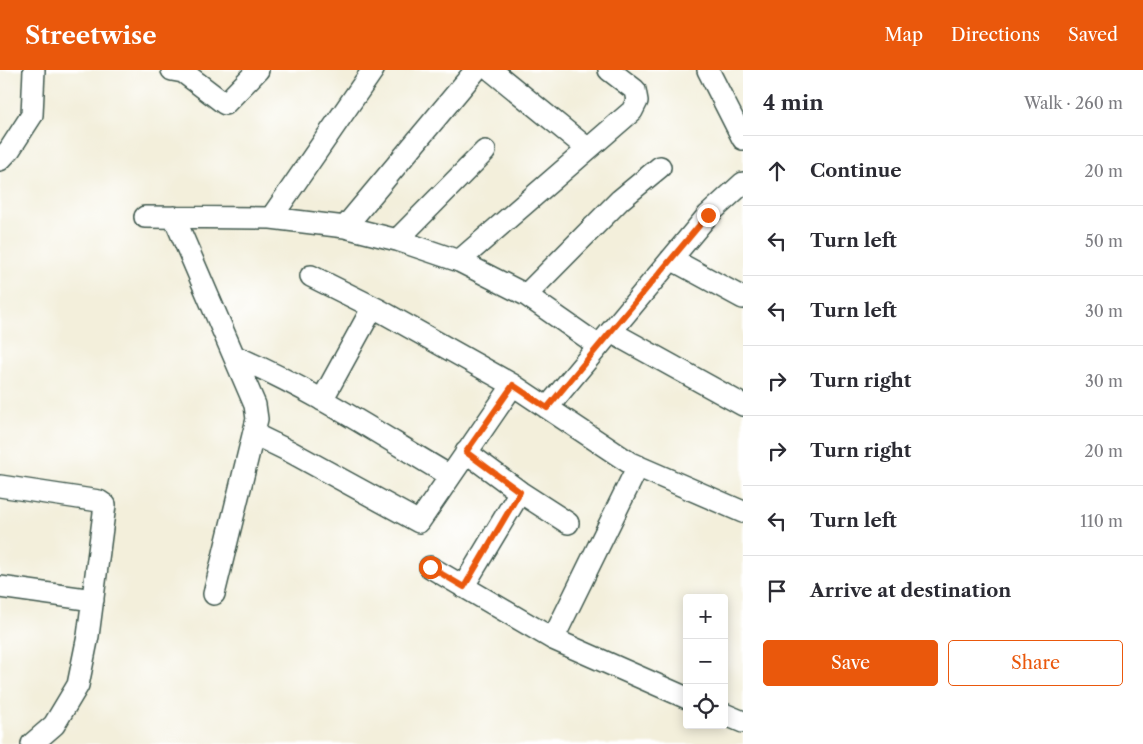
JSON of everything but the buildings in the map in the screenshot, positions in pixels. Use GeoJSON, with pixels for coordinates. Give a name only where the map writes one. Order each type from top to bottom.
{"type":"FeatureCollection","features":[{"type":"Feature","properties":{"kind":"street"},"geometry":{"type":"LineString","coordinates":[[0,160],[10,149],[32,115],[34,70]]}},
{"type":"Feature","properties":{"kind":"street"},"geometry":{"type":"LineString","coordinates":[[172,70],[183,72],[225,104],[258,70]]}},
{"type":"Feature","properties":{"kind":"street"},"geometry":{"type":"LineString","coordinates":[[271,218],[373,70]]}},
{"type":"Feature","properties":{"kind":"street"},"geometry":{"type":"LineString","coordinates":[[345,227],[476,70]]}},
{"type":"Feature","properties":{"kind":"street"},"geometry":{"type":"LineString","coordinates":[[491,70],[588,149]]}},
{"type":"Feature","properties":{"kind":"street"},"geometry":{"type":"LineString","coordinates":[[459,261],[632,111],[637,101],[635,90],[609,70]]}},
{"type":"Feature","properties":{"kind":"street"},"geometry":{"type":"LineString","coordinates":[[708,70],[743,139]]}},
{"type":"Feature","properties":{"kind":"street"},"geometry":{"type":"LineString","coordinates":[[397,240],[485,151]]}},
{"type":"Feature","properties":{"kind":"street"},"geometry":{"type":"LineString","coordinates":[[526,295],[620,200],[660,167]]}},
{"type":"Feature","properties":{"kind":"street"},"geometry":{"type":"LineString","coordinates":[[547,408],[708,215],[743,183]]}},
{"type":"Feature","properties":{"kind":"street"},"geometry":{"type":"LineString","coordinates":[[145,217],[271,218],[345,227],[397,240],[459,261],[526,295],[605,339],[743,405]]}},
{"type":"Feature","properties":{"kind":"street"},"geometry":{"type":"LineString","coordinates":[[174,217],[255,405],[257,418],[214,594]]}},
{"type":"Feature","properties":{"kind":"street"},"geometry":{"type":"LineString","coordinates":[[671,260],[743,298]]}},
{"type":"Feature","properties":{"kind":"street"},"geometry":{"type":"LineString","coordinates":[[311,276],[373,307],[513,385],[630,462],[743,512]]}},
{"type":"Feature","properties":{"kind":"street"},"geometry":{"type":"LineString","coordinates":[[322,400],[373,307]]}},
{"type":"Feature","properties":{"kind":"street"},"geometry":{"type":"LineString","coordinates":[[234,356],[262,368],[322,400],[450,476]]}},
{"type":"Feature","properties":{"kind":"street"},"geometry":{"type":"LineString","coordinates":[[254,434],[292,452],[419,522],[513,385]]}},
{"type":"Feature","properties":{"kind":"street"},"geometry":{"type":"LineString","coordinates":[[466,452],[520,492],[568,523]]}},
{"type":"Feature","properties":{"kind":"street"},"geometry":{"type":"LineString","coordinates":[[552,639],[638,466]]}},
{"type":"Feature","properties":{"kind":"street"},"geometry":{"type":"LineString","coordinates":[[0,486],[99,501],[105,505],[88,636],[78,685],[54,725],[32,744]]}},
{"type":"Feature","properties":{"kind":"street"},"geometry":{"type":"LineString","coordinates":[[464,587],[520,492]]}},
{"type":"Feature","properties":{"kind":"street"},"geometry":{"type":"LineString","coordinates":[[430,567],[552,639],[683,696]]}},
{"type":"Feature","properties":{"kind":"street"},"geometry":{"type":"LineString","coordinates":[[0,587],[93,600]]}},
{"type":"Feature","properties":{"kind":"street"},"geometry":{"type":"LineString","coordinates":[[728,716],[743,722]]}},
{"type":"Feature","properties":{"kind":"route"},"geometry":{"type":"LineString","coordinates":[[430,567],[464,587],[520,492],[466,452],[513,385],[547,408],[708,215]]}}]}
